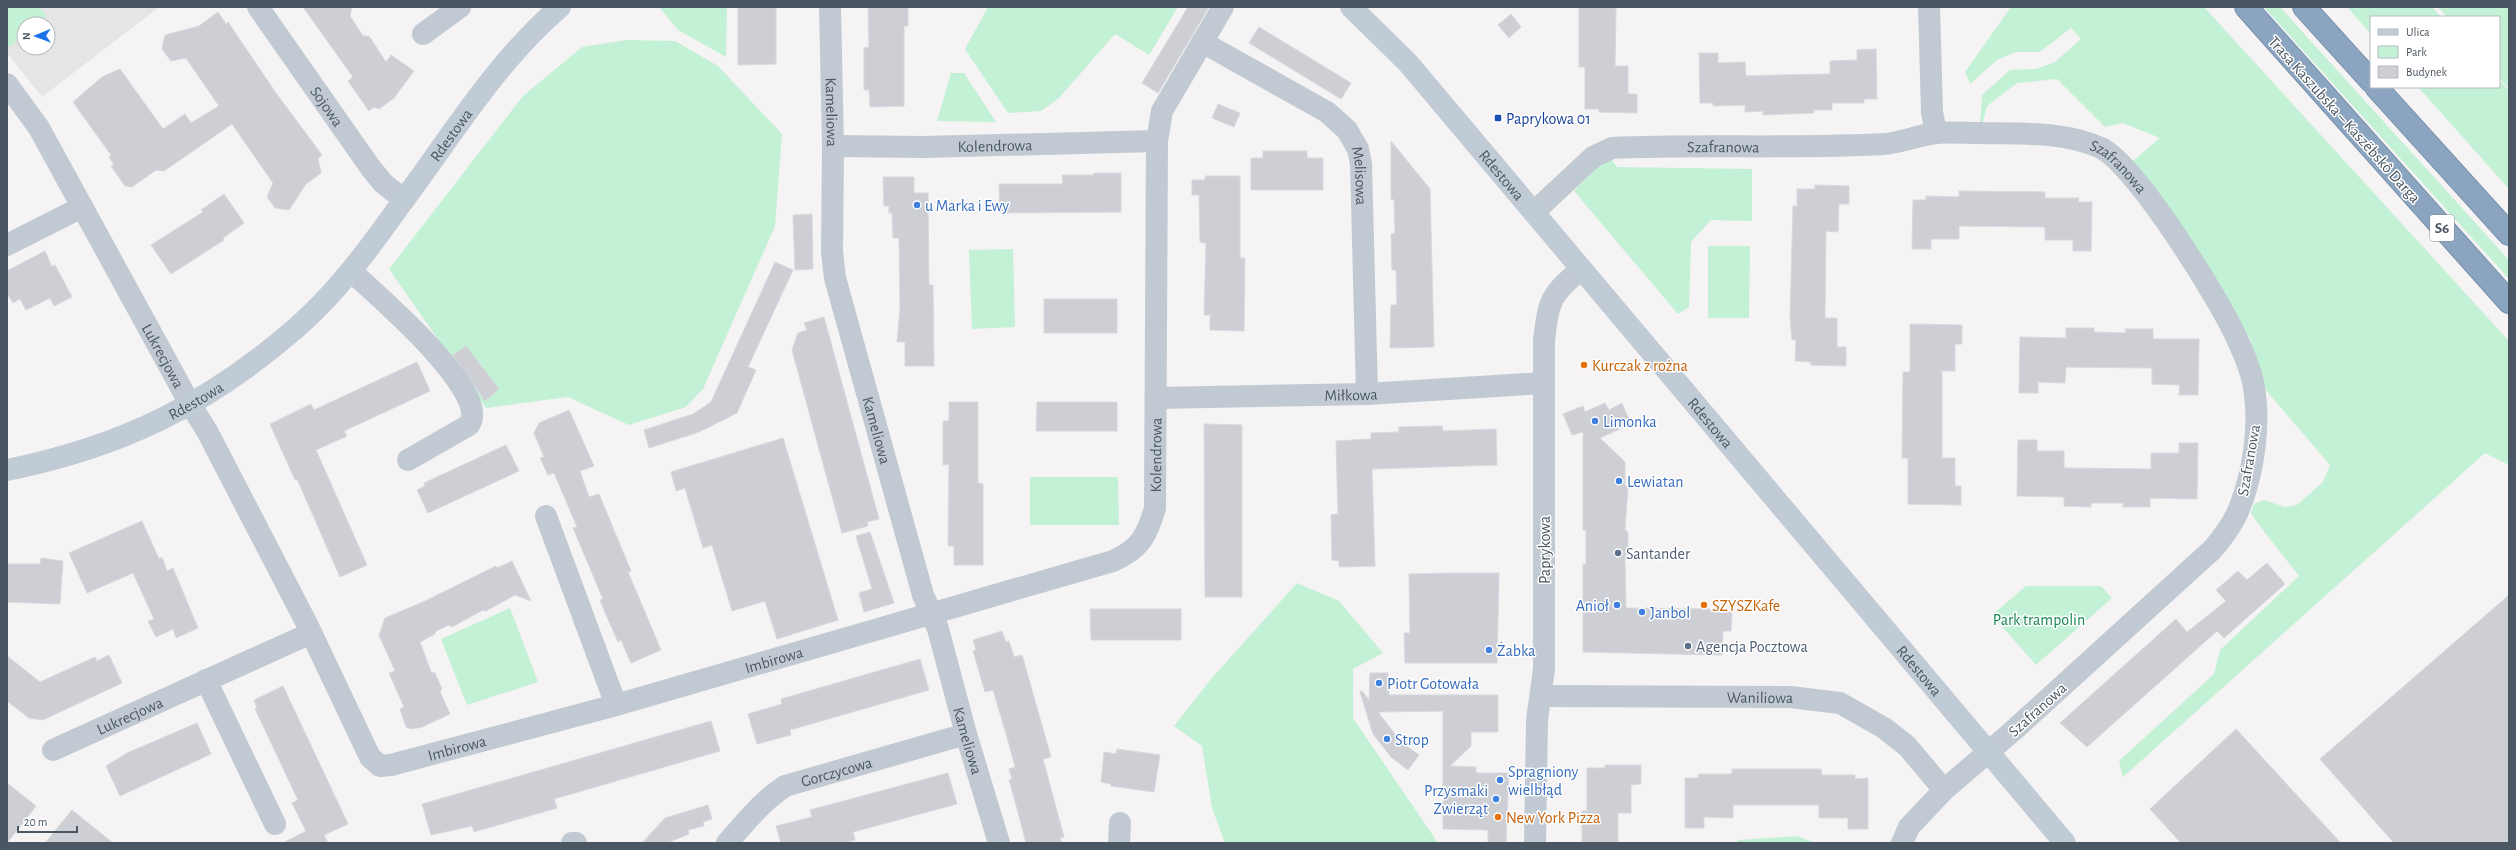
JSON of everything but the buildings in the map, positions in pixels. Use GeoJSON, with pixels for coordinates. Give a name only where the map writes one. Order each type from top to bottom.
{"type":"FeatureCollection","features":[{"type":"Feature","properties":{"kind":"highway","name":"Trasa Kaszubska – Kaszëbskô Darga"},"geometry":{"type":"LineString","coordinates":[[2246,7],[2509,302]]}},
{"type":"Feature","properties":{"kind":"highway"},"geometry":{"type":"LineString","coordinates":[[2304,7],[2370,80]]}},
{"type":"Feature","properties":{"kind":"highway"},"geometry":{"type":"LineString","coordinates":[[2377,88],[2509,234]]}},
{"type":"Feature","properties":{"kind":"street","name":"Sojowa"},"geometry":{"type":"LineString","coordinates":[[258,7],[370,167],[383,183],[404,200]]}},
{"type":"Feature","properties":{"kind":"street"},"geometry":{"type":"LineString","coordinates":[[423,34],[460,7]]}},
{"type":"Feature","properties":{"kind":"street","name":"Rdestowa"},"geometry":{"type":"LineString","coordinates":[[7,470],[49,462],[97,448],[147,427],[190,404],[241,372],[296,328],[351,271],[470,107],[506,62],[560,7]]}},
{"type":"Feature","properties":{"kind":"street","name":"Kameliowa"},"geometry":{"type":"LineString","coordinates":[[830,7],[833,146],[832,252],[835,278],[923,595],[938,629],[966,734],[998,842]]}},
{"type":"Feature","properties":{"kind":"street","name":"Kolendrowa"},"geometry":{"type":"LineString","coordinates":[[931,613],[1113,561],[1130,553],[1141,542],[1150,525],[1155,508],[1157,398],[1157,141],[1162,111],[1223,7]]}},
{"type":"Feature","properties":{"kind":"street","name":"Rdestowa"},"geometry":{"type":"LineString","coordinates":[[1351,7],[1408,63],[2065,843]]}},
{"type":"Feature","properties":{"kind":"street"},"geometry":{"type":"LineString","coordinates":[[1929,7],[1932,112],[1936,133]]}},
{"type":"Feature","properties":{"kind":"street","name":"Melisowa"},"geometry":{"type":"LineString","coordinates":[[1202,42],[1327,112],[1346,130],[1358,149],[1361,164],[1367,394]]}},
{"type":"Feature","properties":{"kind":"street","name":"Lukrecjowa"},"geometry":{"type":"LineString","coordinates":[[8,86],[38,128],[190,404],[207,431],[311,633],[370,757]]}},
{"type":"Feature","properties":{"kind":"street","name":"Szafranowa"},"geometry":{"type":"LineString","coordinates":[[1534,212],[1576,174],[1593,156],[1612,148],[1888,144],[1936,133],[2035,134],[2060,137],[2081,141],[2103,149],[2121,162],[2156,207],[2233,328],[2252,380],[2255,397],[2255,434],[2246,488],[2239,511],[2227,531],[2213,549],[1989,752],[1944,790],[1909,826],[1902,843]]}},
{"type":"Feature","properties":{"kind":"street","name":"Kolendrowa"},"geometry":{"type":"LineString","coordinates":[[833,146],[924,147],[1157,141]]}},
{"type":"Feature","properties":{"kind":"street"},"geometry":{"type":"LineString","coordinates":[[7,245],[82,207]]}},
{"type":"Feature","properties":{"kind":"street","name":"Paprykowa"},"geometry":{"type":"LineString","coordinates":[[1535,843],[1537,720],[1542,696],[1544,670],[1544,340],[1548,307],[1556,291],[1581,269]]}},
{"type":"Feature","properties":{"kind":"street"},"geometry":{"type":"LineString","coordinates":[[351,271],[424,342],[455,376],[470,400],[472,422],[469,425],[408,460]]}},
{"type":"Feature","properties":{"kind":"street","name":"Miłkowa"},"geometry":{"type":"LineString","coordinates":[[1157,398],[1367,394],[1544,383]]}},
{"type":"Feature","properties":{"kind":"street"},"geometry":{"type":"LineString","coordinates":[[546,516],[616,705]]}},
{"type":"Feature","properties":{"kind":"street","name":"Imbirowa"},"geometry":{"type":"LineString","coordinates":[[370,757],[380,766],[391,765],[616,705],[931,613]]}},
{"type":"Feature","properties":{"kind":"street","name":"Lukrecjowa"},"geometry":{"type":"LineString","coordinates":[[53,750],[311,633]]}},
{"type":"Feature","properties":{"kind":"street"},"geometry":{"type":"LineString","coordinates":[[206,680],[275,824]]}},
{"type":"Feature","properties":{"kind":"street","name":"Waniliowa"},"geometry":{"type":"LineString","coordinates":[[1542,696],[1790,698],[1840,703],[1884,728],[1907,746],[1944,790]]}},
{"type":"Feature","properties":{"kind":"street","name":"Gorczycowa"},"geometry":{"type":"LineString","coordinates":[[727,843],[767,798],[785,786],[966,734]]}},
{"type":"Feature","properties":{"kind":"shaded area"},"geometry":{"type":"Polygon","coordinates":[[[7,7],[159,7],[42,97],[7,53],[7,7]]]}},
{"type":"Feature","properties":{"kind":"green space"},"geometry":{"type":"Polygon","coordinates":[[[7,7],[39,7],[47,16],[16,16],[16,42],[10,47],[7,44],[7,7]]]}},
{"type":"Feature","properties":{"kind":"green space"},"geometry":{"type":"Polygon","coordinates":[[[659,7],[727,7],[726,57],[678,30],[659,7]]]}},
{"type":"Feature","properties":{"kind":"green space"},"geometry":{"type":"Polygon","coordinates":[[[988,7],[1178,7],[1149,55],[1115,34],[1059,98],[1041,111],[1008,113],[965,49],[988,7]]]}},
{"type":"Feature","properties":{"kind":"green space"},"geometry":{"type":"Polygon","coordinates":[[[2011,7],[2204,7],[2509,341],[2509,465],[2485,453],[2123,777],[2119,761],[2214,674],[2220,650],[2299,576],[2251,513],[2254,504],[2264,500],[2285,507],[2297,505],[2323,482],[2330,465],[2264,388],[2250,339],[2193,246],[2133,161],[2160,138],[2123,123],[2105,127],[2057,79],[2017,83],[1987,106],[1982,125],[1980,125],[1982,95],[2010,70],[2036,69],[2055,62],[2081,39],[2071,28],[2040,52],[2016,52],[1997,60],[1970,84],[1965,72],[2011,7]]]}},
{"type":"Feature","properties":{"kind":"green space"},"geometry":{"type":"Polygon","coordinates":[[[2264,7],[2280,7],[2509,260],[2509,279],[2264,7]]]}},
{"type":"Feature","properties":{"kind":"green space"},"geometry":{"type":"Polygon","coordinates":[[[2347,7],[2432,7],[2440,16],[2370,16],[2370,33],[2347,7]]]}},
{"type":"Feature","properties":{"kind":"green space"},"geometry":{"type":"Polygon","coordinates":[[[2438,7],[2509,7],[2509,89],[2500,79],[2500,16],[2446,16],[2438,7]]]}},
{"type":"Feature","properties":{"kind":"green space"},"geometry":{"type":"Polygon","coordinates":[[[627,40],[675,41],[718,66],[782,134],[775,226],[703,389],[686,407],[629,425],[568,397],[486,408],[389,269],[523,96],[582,47],[627,40]]]}},
{"type":"Feature","properties":{"kind":"green space"},"geometry":{"type":"Polygon","coordinates":[[[951,73],[964,73],[996,122],[937,121],[951,73]]]}},
{"type":"Feature","properties":{"kind":"green space"},"geometry":{"type":"Polygon","coordinates":[[[2500,81],[2509,91],[2509,189],[2419,88],[2500,88],[2500,81]]]}},
{"type":"Feature","properties":{"kind":"green space"},"geometry":{"type":"Polygon","coordinates":[[[1609,156],[1617,167],[1752,169],[1752,221],[1711,220],[1691,242],[1689,307],[1678,314],[1574,191],[1609,156]]]}},
{"type":"Feature","properties":{"kind":"green space"},"geometry":{"type":"Polygon","coordinates":[[[1708,246],[1750,246],[1749,318],[1708,318],[1708,246]]]}},
{"type":"Feature","properties":{"kind":"green space"},"geometry":{"type":"Polygon","coordinates":[[[1013,249],[1015,327],[972,329],[969,250],[1013,249]]]}},
{"type":"Feature","properties":{"kind":"green space"},"geometry":{"type":"Polygon","coordinates":[[[1030,477],[1118,477],[1119,525],[1030,525],[1030,477]]]}},
{"type":"Feature","properties":{"kind":"green space"},"geometry":{"type":"Polygon","coordinates":[[[1297,583],[1339,601],[1383,653],[1353,669],[1353,718],[1438,843],[1225,843],[1212,808],[1202,746],[1174,726],[1211,679],[1297,583]]]}},
{"type":"Feature","properties":{"kind":"green space","name":"Park trampolin"},"geometry":{"type":"Polygon","coordinates":[[[2026,586],[2101,586],[2112,598],[2036,665],[1992,615],[2026,586]]]}},
{"type":"Feature","properties":{"kind":"green space"},"geometry":{"type":"Polygon","coordinates":[[[510,608],[538,682],[467,705],[441,639],[510,608]]]}},
{"type":"Feature","properties":{"kind":"green space"},"geometry":{"type":"Polygon","coordinates":[[[1797,836],[1815,843],[1735,843],[1738,840],[1797,836]]]}},
{"type":"Feature","properties":{"kind":"place","name":"Paprykowa 01"},"geometry":{"type":"Point","coordinates":[1498,118]}},
{"type":"Feature","properties":{"kind":"place","name":"u Marka i Ewy"},"geometry":{"type":"Point","coordinates":[917,205]}},
{"type":"Feature","properties":{"kind":"place","name":"Kurczak z rożna"},"geometry":{"type":"Point","coordinates":[1584,365]}},
{"type":"Feature","properties":{"kind":"place","name":"Limonka"},"geometry":{"type":"Point","coordinates":[1595,421]}},
{"type":"Feature","properties":{"kind":"place","name":"Lewiatan"},"geometry":{"type":"Point","coordinates":[1619,481]}},
{"type":"Feature","properties":{"kind":"place","name":"Santander"},"geometry":{"type":"Point","coordinates":[1618,553]}},
{"type":"Feature","properties":{"kind":"place","name":"Anioł"},"geometry":{"type":"Point","coordinates":[1617,605]}},
{"type":"Feature","properties":{"kind":"place","name":"SZYSZKafe"},"geometry":{"type":"Point","coordinates":[1704,605]}},
{"type":"Feature","properties":{"kind":"place","name":"Janbol"},"geometry":{"type":"Point","coordinates":[1642,612]}},
{"type":"Feature","properties":{"kind":"place","name":"Agencja Pocztowa"},"geometry":{"type":"Point","coordinates":[1688,646]}},
{"type":"Feature","properties":{"kind":"place","name":"Żabka"},"geometry":{"type":"Point","coordinates":[1489,650]}},
{"type":"Feature","properties":{"kind":"place","name":"Piotr Gotowała"},"geometry":{"type":"Point","coordinates":[1379,683]}},
{"type":"Feature","properties":{"kind":"place","name":"Strop"},"geometry":{"type":"Point","coordinates":[1387,739]}},
{"type":"Feature","properties":{"kind":"place","name":"Spragniony wielbłąd"},"geometry":{"type":"Point","coordinates":[1500,780]}},
{"type":"Feature","properties":{"kind":"place","name":"Przysmaki Zwierząt"},"geometry":{"type":"Point","coordinates":[1496,799]}},
{"type":"Feature","properties":{"kind":"place","name":"New York Pizza"},"geometry":{"type":"Point","coordinates":[1498,817]}}]}
